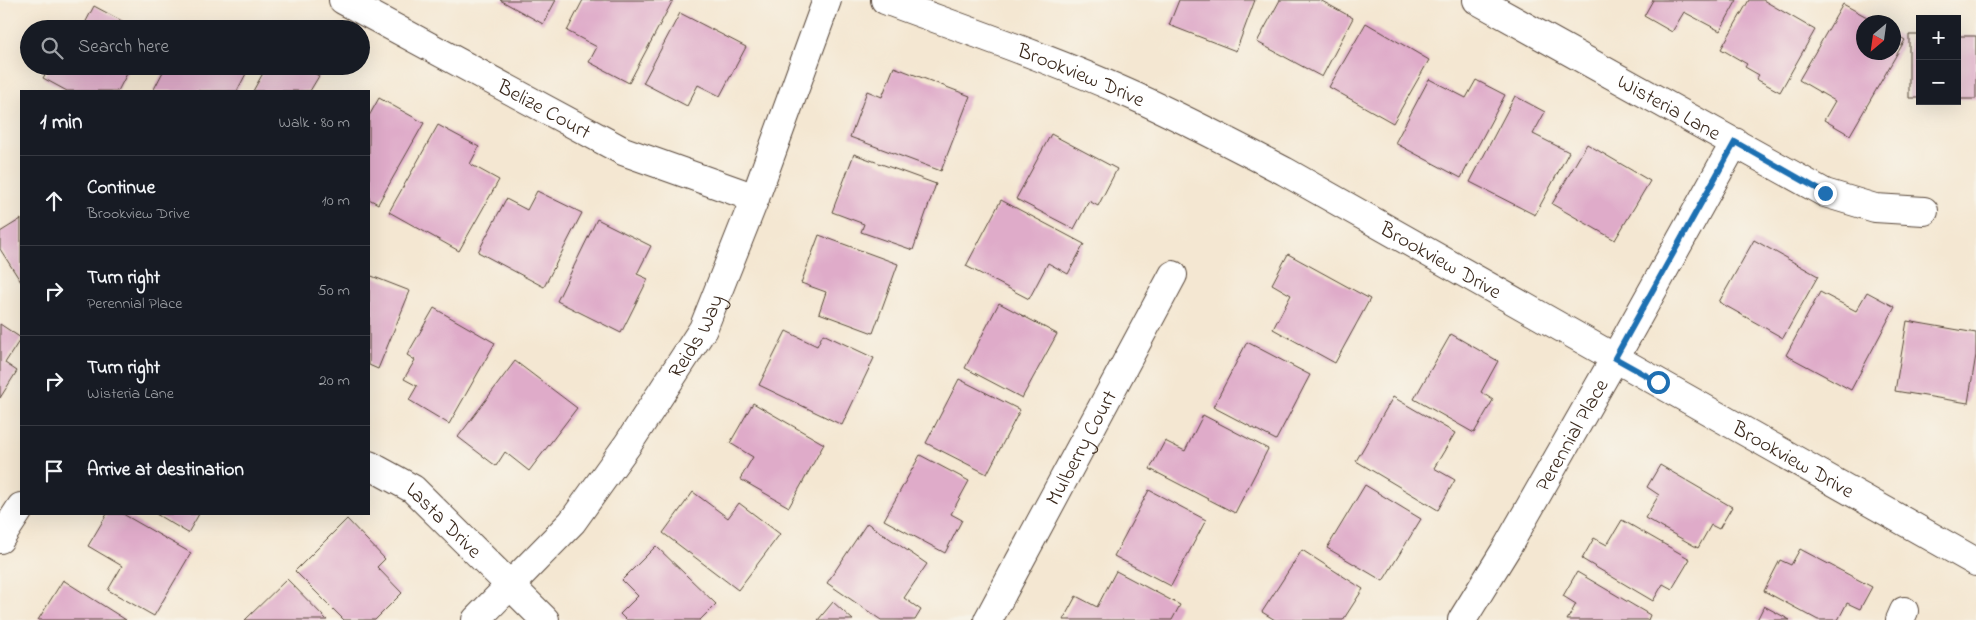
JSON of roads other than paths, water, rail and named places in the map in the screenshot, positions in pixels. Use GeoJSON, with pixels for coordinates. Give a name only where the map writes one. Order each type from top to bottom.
{"type":"FeatureCollection","features":[{"type":"Feature","properties":{"kind":"street","name":"Belize Court"},"geometry":{"type":"LineString","coordinates":[[343,0],[623,151],[755,198]]}},
{"type":"Feature","properties":{"kind":"street","name":"Reids Way"},"geometry":{"type":"LineString","coordinates":[[476,620],[572,522],[628,444],[703,329],[755,198],[827,0]]}},
{"type":"Feature","properties":{"kind":"street","name":"Brookview Drive"},"geometry":{"type":"LineString","coordinates":[[885,0],[1051,62],[1135,96],[1186,120],[1286,172],[1976,562]]}},
{"type":"Feature","properties":{"kind":"street","name":"Wisteria Lane"},"geometry":{"type":"LineString","coordinates":[[1477,0],[1825,193],[1875,208],[1924,211]]}},
{"type":"Feature","properties":{"kind":"street","name":"Perennial Place"},"geometry":{"type":"LineString","coordinates":[[1462,620],[1506,549],[1735,142]]}},
{"type":"Feature","properties":{"kind":"street","name":"Mulberry Court"},"geometry":{"type":"LineString","coordinates":[[988,620],[1173,274]]}},
{"type":"Feature","properties":{"kind":"street","name":"Lasta Drive"},"geometry":{"type":"LineString","coordinates":[[370,466],[413,489],[545,620]]}},
{"type":"Feature","properties":{"kind":"street"},"geometry":{"type":"LineString","coordinates":[[0,539],[20,509]]}}]}
